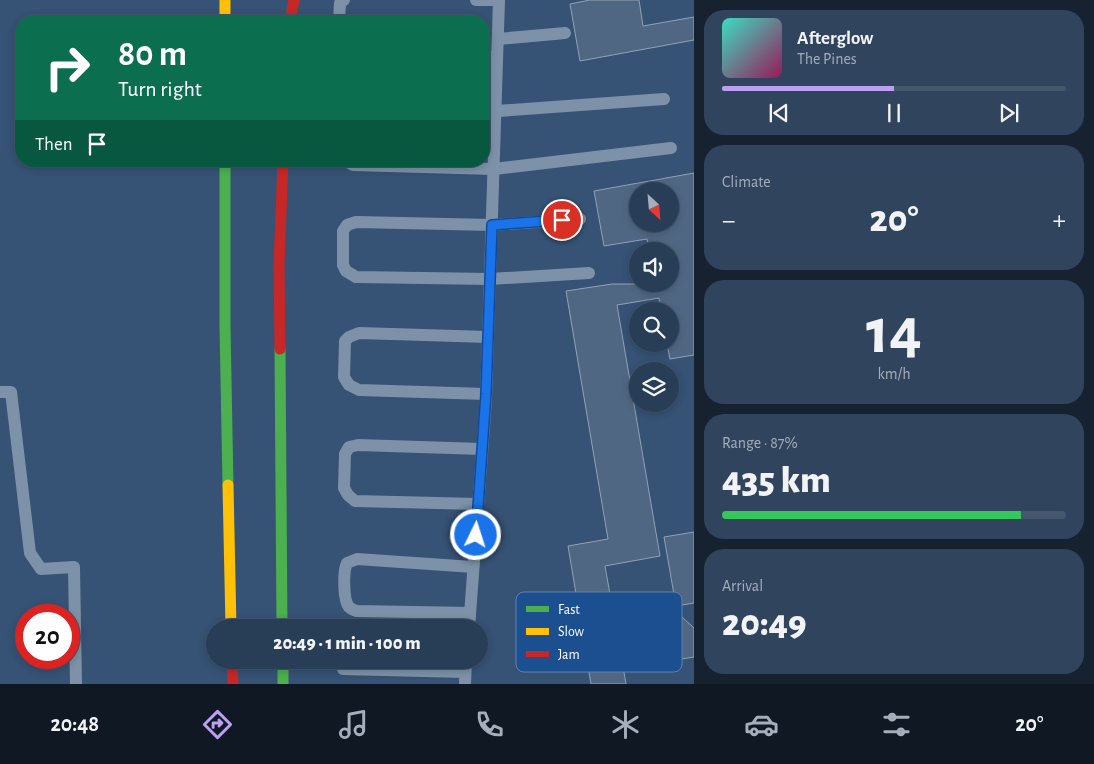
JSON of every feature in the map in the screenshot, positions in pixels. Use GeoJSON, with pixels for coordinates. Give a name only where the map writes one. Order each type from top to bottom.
{"type":"FeatureCollection","features":[{"type":"Feature","properties":{"kind":"main road"},"geometry":{"type":"LineString","coordinates":[[224,0],[224,15]]}},
{"type":"Feature","properties":{"kind":"main road"},"geometry":{"type":"LineString","coordinates":[[291,15],[294,0]]}},
{"type":"Feature","properties":{"kind":"main road"},"geometry":{"type":"LineString","coordinates":[[225,167],[225,336],[232,619]]}},
{"type":"Feature","properties":{"kind":"main road"},"geometry":{"type":"LineString","coordinates":[[282,619],[279,265],[283,167]]}},
{"type":"Feature","properties":{"kind":"main road"},"geometry":{"type":"LineString","coordinates":[[232,669],[233,684]]}},
{"type":"Feature","properties":{"kind":"main road"},"geometry":{"type":"LineString","coordinates":[[282,669],[283,684]]}},
{"type":"Feature","properties":{"kind":"lane"},"geometry":{"type":"LineString","coordinates":[[339,15],[340,3],[344,0]]}},
{"type":"Feature","properties":{"kind":"lane"},"geometry":{"type":"LineString","coordinates":[[470,619],[486,394],[494,169],[490,112],[497,57],[499,0],[476,0]]}},
{"type":"Feature","properties":{"kind":"lane"},"geometry":{"type":"LineString","coordinates":[[498,38],[565,33]]}},
{"type":"Feature","properties":{"kind":"lane"},"geometry":{"type":"LineString","coordinates":[[490,57],[497,57]]}},
{"type":"Feature","properties":{"kind":"lane"},"geometry":{"type":"LineString","coordinates":[[490,112],[664,98]]}},
{"type":"Feature","properties":{"kind":"lane"},"geometry":{"type":"LineString","coordinates":[[423,167],[494,169],[671,148]]}},
{"type":"Feature","properties":{"kind":"lane"},"geometry":{"type":"LineString","coordinates":[[580,219],[492,225],[356,222],[347,225],[343,231],[343,265],[346,271],[356,277],[490,279],[589,272]]}},
{"type":"Feature","properties":{"kind":"lane"},"geometry":{"type":"LineString","coordinates":[[486,394],[359,390],[349,385],[344,377],[345,341],[359,333],[488,337]]}},
{"type":"Feature","properties":{"kind":"lane"},"geometry":{"type":"LineString","coordinates":[[6,392],[30,553],[41,569],[74,568],[76,684]]}},
{"type":"Feature","properties":{"kind":"lane"},"geometry":{"type":"LineString","coordinates":[[478,504],[356,501],[348,495],[344,488],[344,454],[349,447],[358,445],[482,448]]}},
{"type":"Feature","properties":{"kind":"lane"},"geometry":{"type":"LineString","coordinates":[[470,613],[356,611],[349,607],[345,600],[344,568],[347,562],[357,559],[473,566]]}},
{"type":"Feature","properties":{"kind":"lane"},"geometry":{"type":"LineString","coordinates":[[343,669],[465,672]]}},
{"type":"Feature","properties":{"kind":"building"},"geometry":{"type":"Polygon","coordinates":[[[590,0],[639,0],[643,26],[694,17],[694,40],[580,61],[570,4],[590,0]]]}},
{"type":"Feature","properties":{"kind":"building"},"geometry":{"type":"Polygon","coordinates":[[[694,173],[694,355],[670,359],[669,352],[679,352],[679,302],[660,302],[659,298],[617,305],[629,375],[629,412],[635,412],[660,556],[605,566],[610,592],[576,592],[568,546],[608,539],[566,291],[612,284],[629,284],[629,292],[679,292],[679,242],[648,242],[647,239],[604,246],[594,191],[629,185],[629,232],[679,232],[679,182],[644,182],[694,173]]]}},
{"type":"Feature","properties":{"kind":"building"},"geometry":{"type":"Polygon","coordinates":[[[694,532],[694,603],[682,605],[682,592],[674,592],[664,537],[694,532]]]}},
{"type":"Feature","properties":{"kind":"building"},"geometry":{"type":"Polygon","coordinates":[[[682,617],[694,628],[694,657],[682,659],[682,617]]]}},
{"type":"Feature","properties":{"kind":"building"},"geometry":{"type":"Polygon","coordinates":[[[589,672],[624,672],[626,684],[591,684],[589,672]]]}},
{"type":"Feature","properties":{"kind":"traffic: fast"},"geometry":{"type":"LineString","coordinates":[[225,167],[228,485]]}},
{"type":"Feature","properties":{"kind":"traffic: fast"},"geometry":{"type":"LineString","coordinates":[[280,349],[282,619]]}},
{"type":"Feature","properties":{"kind":"traffic: fast"},"geometry":{"type":"LineString","coordinates":[[283,669],[283,684]]}},
{"type":"Feature","properties":{"kind":"traffic: slow"},"geometry":{"type":"LineString","coordinates":[[225,0],[225,15]]}},
{"type":"Feature","properties":{"kind":"traffic: slow"},"geometry":{"type":"LineString","coordinates":[[228,485],[231,619]]}},
{"type":"Feature","properties":{"kind":"traffic: jam"},"geometry":{"type":"LineString","coordinates":[[291,15],[294,0]]}},
{"type":"Feature","properties":{"kind":"traffic: jam"},"geometry":{"type":"LineString","coordinates":[[280,349],[279,265],[283,167]]}},
{"type":"Feature","properties":{"kind":"traffic: jam"},"geometry":{"type":"LineString","coordinates":[[232,669],[233,684]]}},
{"type":"Feature","properties":{"kind":"route"},"geometry":{"type":"LineString","coordinates":[[476,535],[486,394],[492,225],[562,220]]}}]}
